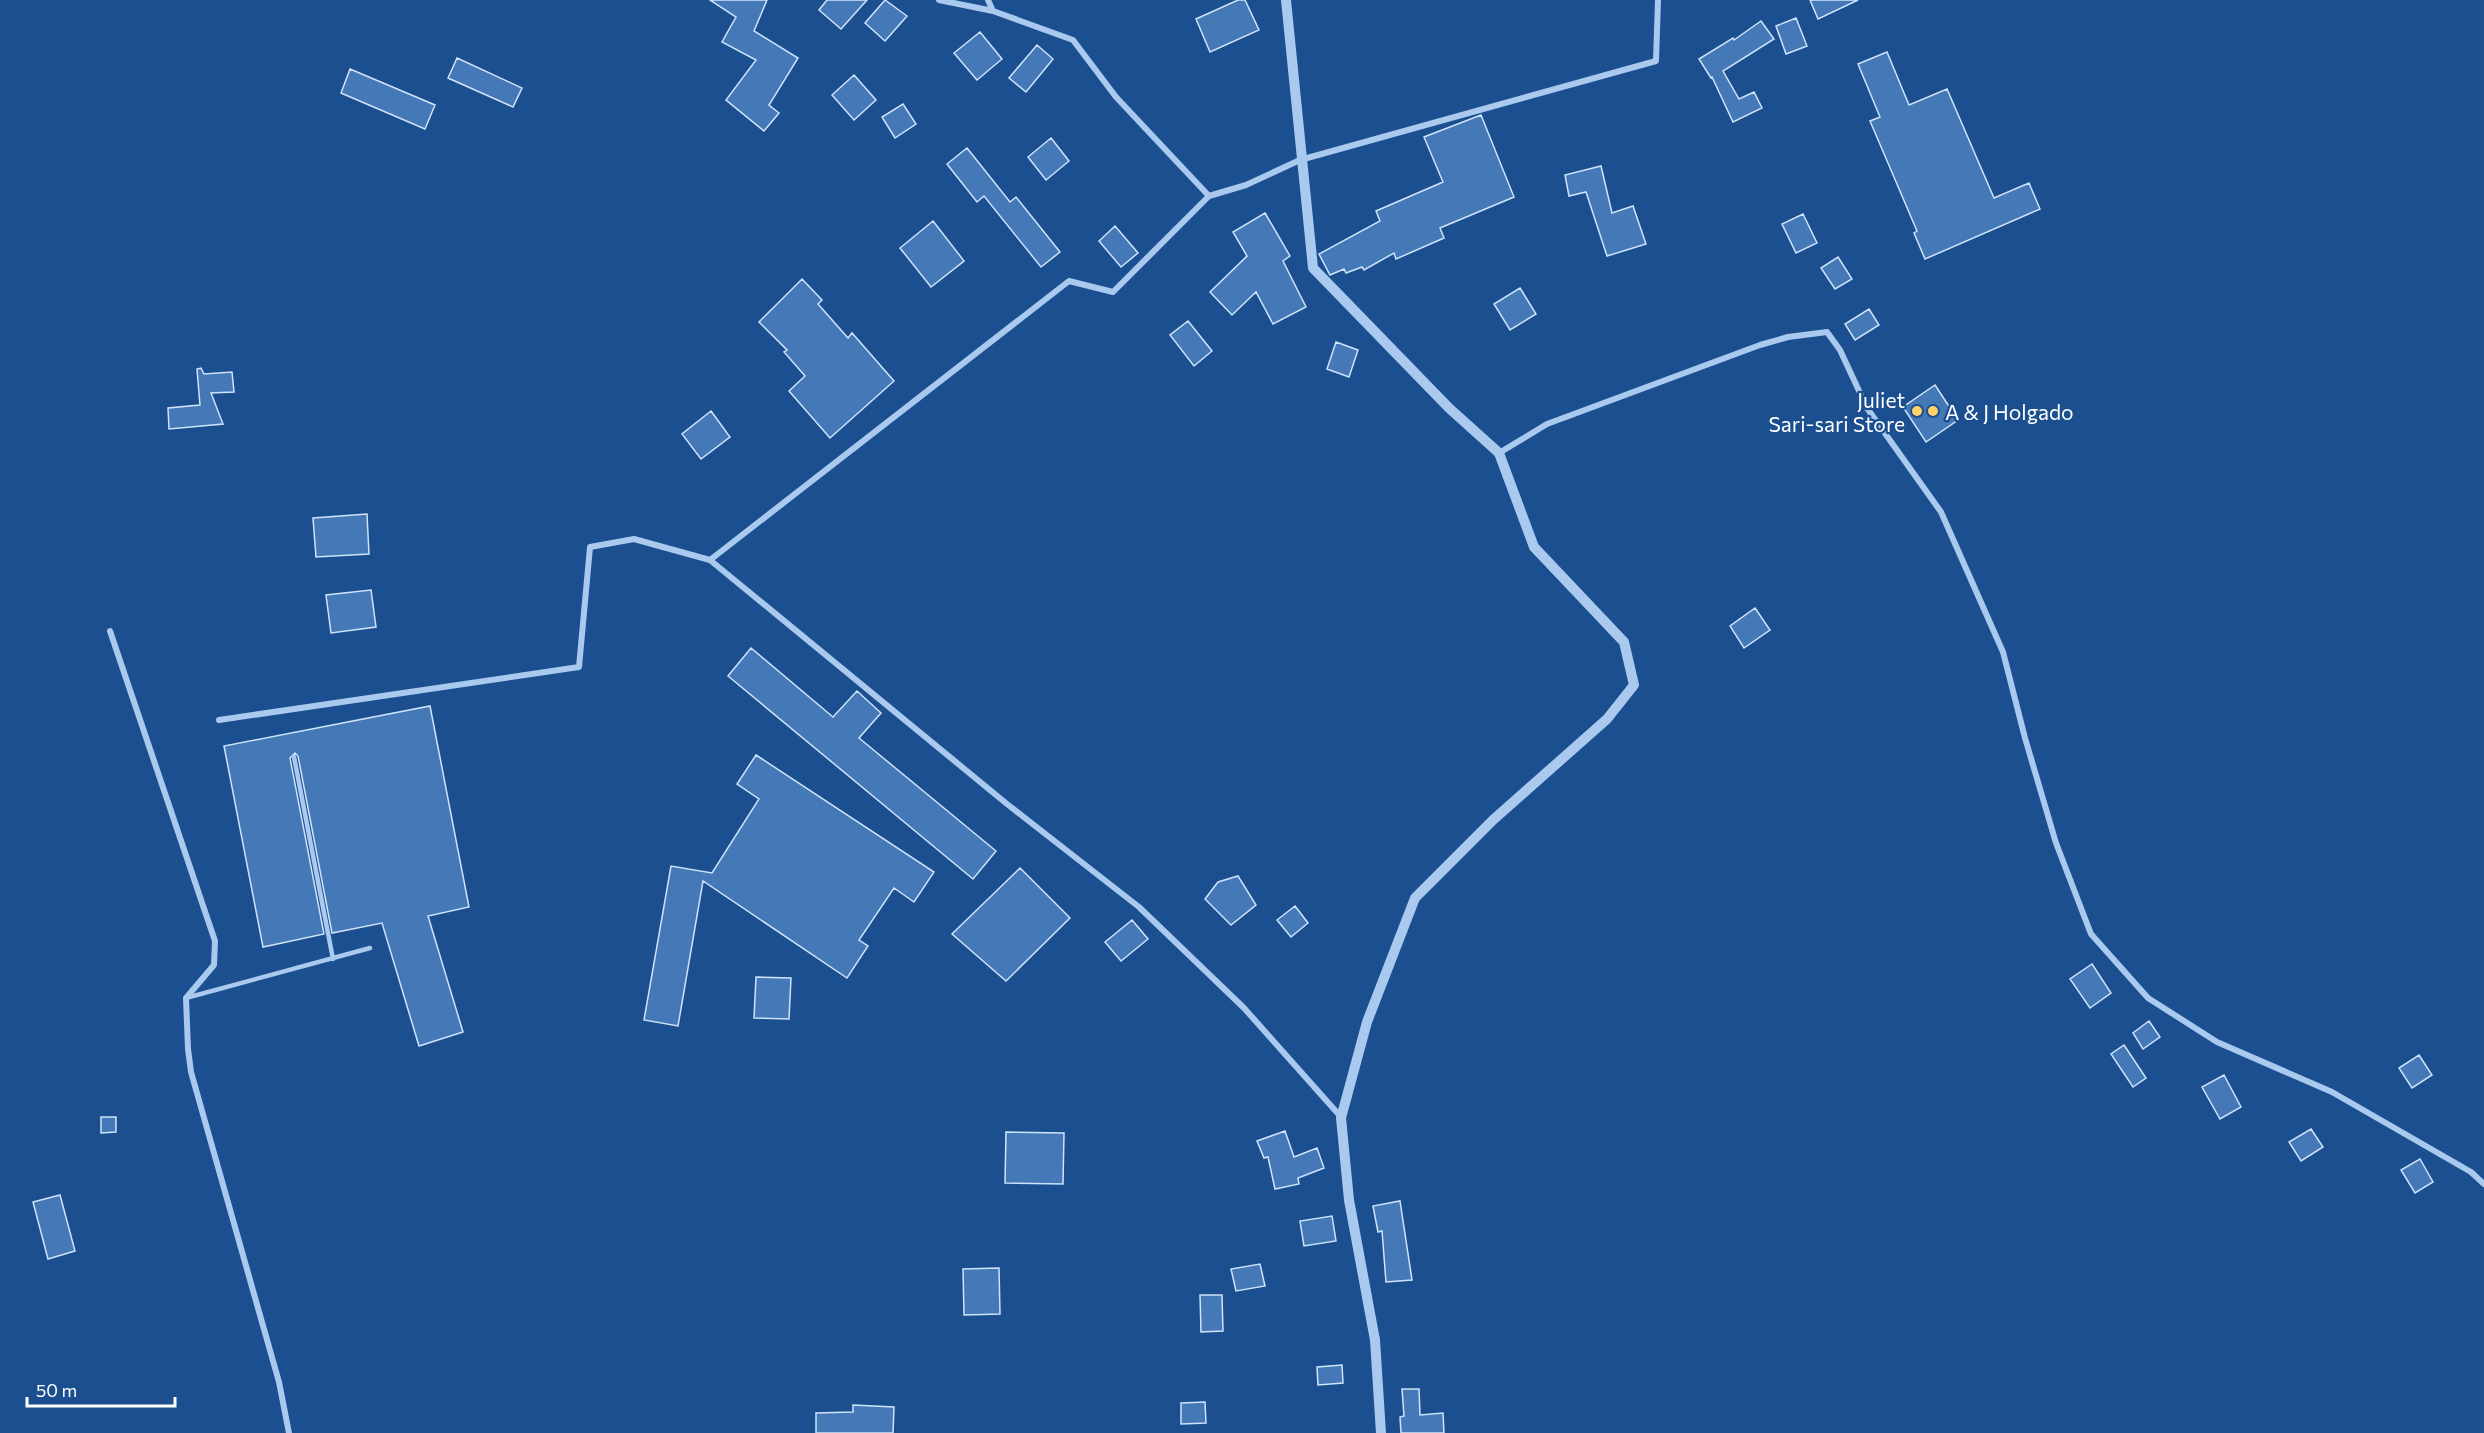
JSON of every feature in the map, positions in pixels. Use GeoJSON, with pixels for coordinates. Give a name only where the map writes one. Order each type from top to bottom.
{"type":"FeatureCollection","features":[{"type":"Feature","properties":{"kind":"street"},"geometry":{"type":"LineString","coordinates":[[939,0],[993,11],[1073,40],[1116,97],[1209,196]]}},
{"type":"Feature","properties":{"kind":"street"},"geometry":{"type":"LineString","coordinates":[[988,0],[993,11]]}},
{"type":"Feature","properties":{"kind":"street"},"geometry":{"type":"LineString","coordinates":[[1286,0],[1300,160],[1313,268],[1449,408],[1499,453],[1534,547],[1624,642],[1634,685],[1607,719],[1493,820],[1415,898],[1367,1022],[1341,1118],[1349,1200],[1375,1340],[1381,1433]]}},
{"type":"Feature","properties":{"kind":"street"},"geometry":{"type":"LineString","coordinates":[[710,560],[1069,281],[1113,292],[1209,196],[1246,185],[1300,160],[1656,61],[1658,0]]}},
{"type":"Feature","properties":{"kind":"street"},"geometry":{"type":"LineString","coordinates":[[1499,453],[1547,424],[1749,349],[1788,337],[1827,332],[1840,350],[1867,408],[1941,512],[2003,652],[2056,843],[2091,934],[2148,998],[2207,1036],[2332,1092],[2470,1172],[2484,1184]]}},
{"type":"Feature","properties":{"kind":"street"},"geometry":{"type":"LineString","coordinates":[[219,720],[579,667],[590,547],[634,539],[710,560],[1006,804],[1139,907],[1244,1008],[1341,1118]]}},
{"type":"Feature","properties":{"kind":"street"},"geometry":{"type":"LineString","coordinates":[[110,631],[214,941],[214,965],[186,998],[185,1017],[191,1072],[279,1382],[289,1433]]}},
{"type":"Feature","properties":{"kind":"lane"},"geometry":{"type":"LineString","coordinates":[[294,757],[333,959]]}},
{"type":"Feature","properties":{"kind":"lane"},"geometry":{"type":"LineString","coordinates":[[186,998],[370,948]]}},
{"type":"Feature","properties":{"kind":"building"},"geometry":{"type":"Polygon","coordinates":[[[710,0],[767,0],[754,31],[798,58],[769,105],[779,113],[764,131],[726,100],[756,60],[722,42],[736,17],[710,0]]]}},
{"type":"Feature","properties":{"kind":"building"},"geometry":{"type":"Polygon","coordinates":[[[827,0],[867,0],[841,29],[819,10],[827,0]]]}},
{"type":"Feature","properties":{"kind":"building"},"geometry":{"type":"Polygon","coordinates":[[[885,0],[907,16],[885,41],[865,23],[885,0]]]}},
{"type":"Feature","properties":{"kind":"building"},"geometry":{"type":"Polygon","coordinates":[[[1238,0],[1245,0],[1259,30],[1210,52],[1196,19],[1238,0]]]}},
{"type":"Feature","properties":{"kind":"building"},"geometry":{"type":"Polygon","coordinates":[[[1810,0],[1858,0],[1818,19],[1810,0]]]}},
{"type":"Feature","properties":{"kind":"building"},"geometry":{"type":"Polygon","coordinates":[[[1796,18],[1807,46],[1786,54],[1776,26],[1796,18]]]}},
{"type":"Feature","properties":{"kind":"building"},"geometry":{"type":"Polygon","coordinates":[[[1761,21],[1774,39],[1723,71],[1739,99],[1754,92],[1762,108],[1733,122],[1712,77],[1699,59],[1733,38],[1734,40],[1761,21]]]}},
{"type":"Feature","properties":{"kind":"building"},"geometry":{"type":"Polygon","coordinates":[[[980,32],[1002,59],[977,80],[954,53],[980,32]]]}},
{"type":"Feature","properties":{"kind":"building"},"geometry":{"type":"Polygon","coordinates":[[[1037,45],[1053,59],[1026,92],[1009,78],[1037,45]]]}},
{"type":"Feature","properties":{"kind":"building"},"geometry":{"type":"Polygon","coordinates":[[[1887,52],[1909,105],[1947,89],[1994,198],[2029,183],[2040,209],[1925,259],[1914,233],[1917,231],[1870,121],[1880,117],[1858,64],[1887,52]]]}},
{"type":"Feature","properties":{"kind":"building"},"geometry":{"type":"Polygon","coordinates":[[[457,58],[522,88],[513,107],[448,78],[457,58]]]}},
{"type":"Feature","properties":{"kind":"building"},"geometry":{"type":"Polygon","coordinates":[[[350,69],[435,105],[425,129],[341,93],[350,69]]]}},
{"type":"Feature","properties":{"kind":"building"},"geometry":{"type":"Polygon","coordinates":[[[854,75],[876,100],[854,120],[832,95],[854,75]]]}},
{"type":"Feature","properties":{"kind":"building"},"geometry":{"type":"Polygon","coordinates":[[[903,104],[916,124],[895,138],[882,117],[903,104]]]}},
{"type":"Feature","properties":{"kind":"building"},"geometry":{"type":"Polygon","coordinates":[[[1481,115],[1514,197],[1440,228],[1444,238],[1396,259],[1394,253],[1364,270],[1362,267],[1346,273],[1344,269],[1330,275],[1319,254],[1380,221],[1376,211],[1443,182],[1424,137],[1481,115]]]}},
{"type":"Feature","properties":{"kind":"building"},"geometry":{"type":"Polygon","coordinates":[[[1051,138],[1069,161],[1046,180],[1028,157],[1051,138]]]}},
{"type":"Feature","properties":{"kind":"building"},"geometry":{"type":"Polygon","coordinates":[[[967,148],[1010,202],[1016,197],[1060,252],[1041,267],[984,196],[977,202],[947,164],[967,148]]]}},
{"type":"Feature","properties":{"kind":"building"},"geometry":{"type":"Polygon","coordinates":[[[1601,166],[1612,213],[1633,206],[1646,244],[1607,256],[1586,192],[1569,196],[1565,175],[1601,166]]]}},
{"type":"Feature","properties":{"kind":"building"},"geometry":{"type":"Polygon","coordinates":[[[1265,213],[1290,256],[1283,261],[1306,307],[1273,324],[1256,292],[1232,315],[1210,292],[1247,256],[1233,232],[1265,213]]]}},
{"type":"Feature","properties":{"kind":"building"},"geometry":{"type":"Polygon","coordinates":[[[1803,214],[1817,243],[1796,253],[1782,224],[1803,214]]]}},
{"type":"Feature","properties":{"kind":"building"},"geometry":{"type":"Polygon","coordinates":[[[933,221],[964,261],[931,287],[900,248],[933,221]]]}},
{"type":"Feature","properties":{"kind":"building"},"geometry":{"type":"Polygon","coordinates":[[[1115,226],[1138,253],[1121,267],[1099,241],[1115,226]]]}},
{"type":"Feature","properties":{"kind":"building"},"geometry":{"type":"Polygon","coordinates":[[[1838,257],[1852,279],[1835,289],[1821,268],[1838,257]]]}},
{"type":"Feature","properties":{"kind":"building"},"geometry":{"type":"Polygon","coordinates":[[[802,279],[822,300],[818,304],[848,338],[852,333],[894,381],[830,438],[789,391],[805,376],[784,352],[787,350],[759,322],[802,279]]]}},
{"type":"Feature","properties":{"kind":"building"},"geometry":{"type":"Polygon","coordinates":[[[1520,288],[1536,314],[1510,330],[1494,304],[1520,288]]]}},
{"type":"Feature","properties":{"kind":"building"},"geometry":{"type":"Polygon","coordinates":[[[1869,309],[1879,325],[1855,340],[1845,324],[1869,309]]]}},
{"type":"Feature","properties":{"kind":"building"},"geometry":{"type":"Polygon","coordinates":[[[1188,321],[1212,351],[1194,366],[1170,335],[1188,321]]]}},
{"type":"Feature","properties":{"kind":"building"},"geometry":{"type":"Polygon","coordinates":[[[1336,342],[1358,350],[1349,377],[1327,369],[1336,342]]]}},
{"type":"Feature","properties":{"kind":"building"},"geometry":{"type":"Polygon","coordinates":[[[201,368],[204,374],[232,372],[234,392],[211,393],[223,424],[169,429],[168,408],[200,405],[197,369],[201,368]]]}},
{"type":"Feature","properties":{"kind":"building"},"geometry":{"type":"Polygon","coordinates":[[[1935,385],[1958,420],[1926,442],[1903,407],[1935,385]]]}},
{"type":"Feature","properties":{"kind":"building"},"geometry":{"type":"Polygon","coordinates":[[[711,411],[730,437],[701,459],[682,434],[711,411]]]}},
{"type":"Feature","properties":{"kind":"building"},"geometry":{"type":"Polygon","coordinates":[[[367,514],[369,554],[316,557],[313,518],[367,514]]]}},
{"type":"Feature","properties":{"kind":"building"},"geometry":{"type":"Polygon","coordinates":[[[371,590],[376,627],[331,633],[326,595],[371,590]]]}},
{"type":"Feature","properties":{"kind":"building"},"geometry":{"type":"Polygon","coordinates":[[[1755,608],[1770,630],[1744,648],[1730,626],[1755,608]]]}},
{"type":"Feature","properties":{"kind":"building"},"geometry":{"type":"Polygon","coordinates":[[[751,648],[833,717],[857,691],[881,713],[859,738],[996,851],[973,879],[728,676],[751,648]]]}},
{"type":"Feature","properties":{"kind":"building"},"geometry":{"type":"Polygon","coordinates":[[[430,706],[469,907],[428,916],[463,1032],[419,1046],[382,923],[332,933],[298,756],[295,753],[290,758],[324,934],[263,947],[224,746],[430,706]]]}},
{"type":"Feature","properties":{"kind":"building"},"geometry":{"type":"Polygon","coordinates":[[[756,755],[934,872],[914,902],[894,888],[859,940],[868,946],[847,978],[703,881],[678,1026],[644,1020],[671,866],[712,873],[759,799],[737,784],[756,755]]]}},
{"type":"Feature","properties":{"kind":"building"},"geometry":{"type":"Polygon","coordinates":[[[1020,868],[1070,918],[1006,981],[952,934],[1020,868]]]}},
{"type":"Feature","properties":{"kind":"building"},"geometry":{"type":"Polygon","coordinates":[[[1238,876],[1256,905],[1231,925],[1205,899],[1218,882],[1238,876]]]}},
{"type":"Feature","properties":{"kind":"building"},"geometry":{"type":"Polygon","coordinates":[[[1295,906],[1308,923],[1291,937],[1277,920],[1295,906]]]}},
{"type":"Feature","properties":{"kind":"building"},"geometry":{"type":"Polygon","coordinates":[[[1132,920],[1148,939],[1121,961],[1105,942],[1132,920]]]}},
{"type":"Feature","properties":{"kind":"building"},"geometry":{"type":"Polygon","coordinates":[[[2092,964],[2111,993],[2090,1008],[2070,979],[2092,964]]]}},
{"type":"Feature","properties":{"kind":"building"},"geometry":{"type":"Polygon","coordinates":[[[756,977],[791,978],[789,1019],[754,1018],[756,977]]]}},
{"type":"Feature","properties":{"kind":"building"},"geometry":{"type":"Polygon","coordinates":[[[2149,1021],[2160,1037],[2143,1049],[2133,1033],[2149,1021]]]}},
{"type":"Feature","properties":{"kind":"building"},"geometry":{"type":"Polygon","coordinates":[[[2124,1045],[2146,1078],[2133,1087],[2111,1054],[2124,1045]]]}},
{"type":"Feature","properties":{"kind":"building"},"geometry":{"type":"Polygon","coordinates":[[[2419,1055],[2432,1075],[2412,1088],[2399,1068],[2419,1055]]]}},
{"type":"Feature","properties":{"kind":"building"},"geometry":{"type":"Polygon","coordinates":[[[2224,1075],[2241,1107],[2220,1119],[2202,1087],[2224,1075]]]}},
{"type":"Feature","properties":{"kind":"building"},"geometry":{"type":"Polygon","coordinates":[[[101,1117],[116,1117],[116,1132],[101,1133],[101,1117]]]}},
{"type":"Feature","properties":{"kind":"building"},"geometry":{"type":"Polygon","coordinates":[[[2311,1129],[2323,1147],[2301,1161],[2289,1142],[2311,1129]]]}},
{"type":"Feature","properties":{"kind":"building"},"geometry":{"type":"Polygon","coordinates":[[[1285,1131],[1294,1157],[1317,1148],[1324,1168],[1298,1178],[1299,1184],[1275,1189],[1268,1157],[1264,1158],[1257,1141],[1285,1131]]]}},
{"type":"Feature","properties":{"kind":"building"},"geometry":{"type":"Polygon","coordinates":[[[1006,1132],[1064,1133],[1063,1184],[1005,1183],[1006,1132]]]}},
{"type":"Feature","properties":{"kind":"building"},"geometry":{"type":"Polygon","coordinates":[[[2420,1159],[2433,1182],[2415,1193],[2401,1170],[2420,1159]]]}},
{"type":"Feature","properties":{"kind":"building"},"geometry":{"type":"Polygon","coordinates":[[[60,1195],[75,1251],[48,1259],[33,1202],[60,1195]]]}},
{"type":"Feature","properties":{"kind":"building"},"geometry":{"type":"Polygon","coordinates":[[[1400,1201],[1412,1280],[1386,1282],[1382,1231],[1378,1232],[1373,1206],[1400,1201]]]}},
{"type":"Feature","properties":{"kind":"building"},"geometry":{"type":"Polygon","coordinates":[[[1332,1216],[1336,1241],[1304,1246],[1300,1221],[1332,1216]]]}},
{"type":"Feature","properties":{"kind":"building"},"geometry":{"type":"Polygon","coordinates":[[[1260,1264],[1265,1286],[1236,1291],[1231,1269],[1260,1264]]]}},
{"type":"Feature","properties":{"kind":"building"},"geometry":{"type":"Polygon","coordinates":[[[999,1268],[1000,1314],[964,1315],[963,1269],[999,1268]]]}},
{"type":"Feature","properties":{"kind":"building"},"geometry":{"type":"Polygon","coordinates":[[[1200,1295],[1222,1295],[1223,1331],[1201,1332],[1200,1295]]]}},
{"type":"Feature","properties":{"kind":"building"},"geometry":{"type":"Polygon","coordinates":[[[1342,1365],[1343,1383],[1318,1385],[1317,1367],[1342,1365]]]}},
{"type":"Feature","properties":{"kind":"building"},"geometry":{"type":"Polygon","coordinates":[[[1402,1389],[1419,1389],[1420,1415],[1443,1413],[1444,1433],[1401,1433],[1400,1417],[1404,1416],[1402,1389]]]}},
{"type":"Feature","properties":{"kind":"building"},"geometry":{"type":"Polygon","coordinates":[[[1205,1402],[1206,1423],[1181,1424],[1181,1403],[1205,1402]]]}},
{"type":"Feature","properties":{"kind":"building"},"geometry":{"type":"Polygon","coordinates":[[[853,1405],[894,1407],[893,1433],[816,1433],[816,1413],[853,1412],[853,1405]]]}},
{"type":"Feature","properties":{"kind":"place","name":"Juliet Sari-sari Store"},"geometry":{"type":"Point","coordinates":[1917,411]}},
{"type":"Feature","properties":{"kind":"place","name":"A & J Holgado"},"geometry":{"type":"Point","coordinates":[1933,411]}}]}
